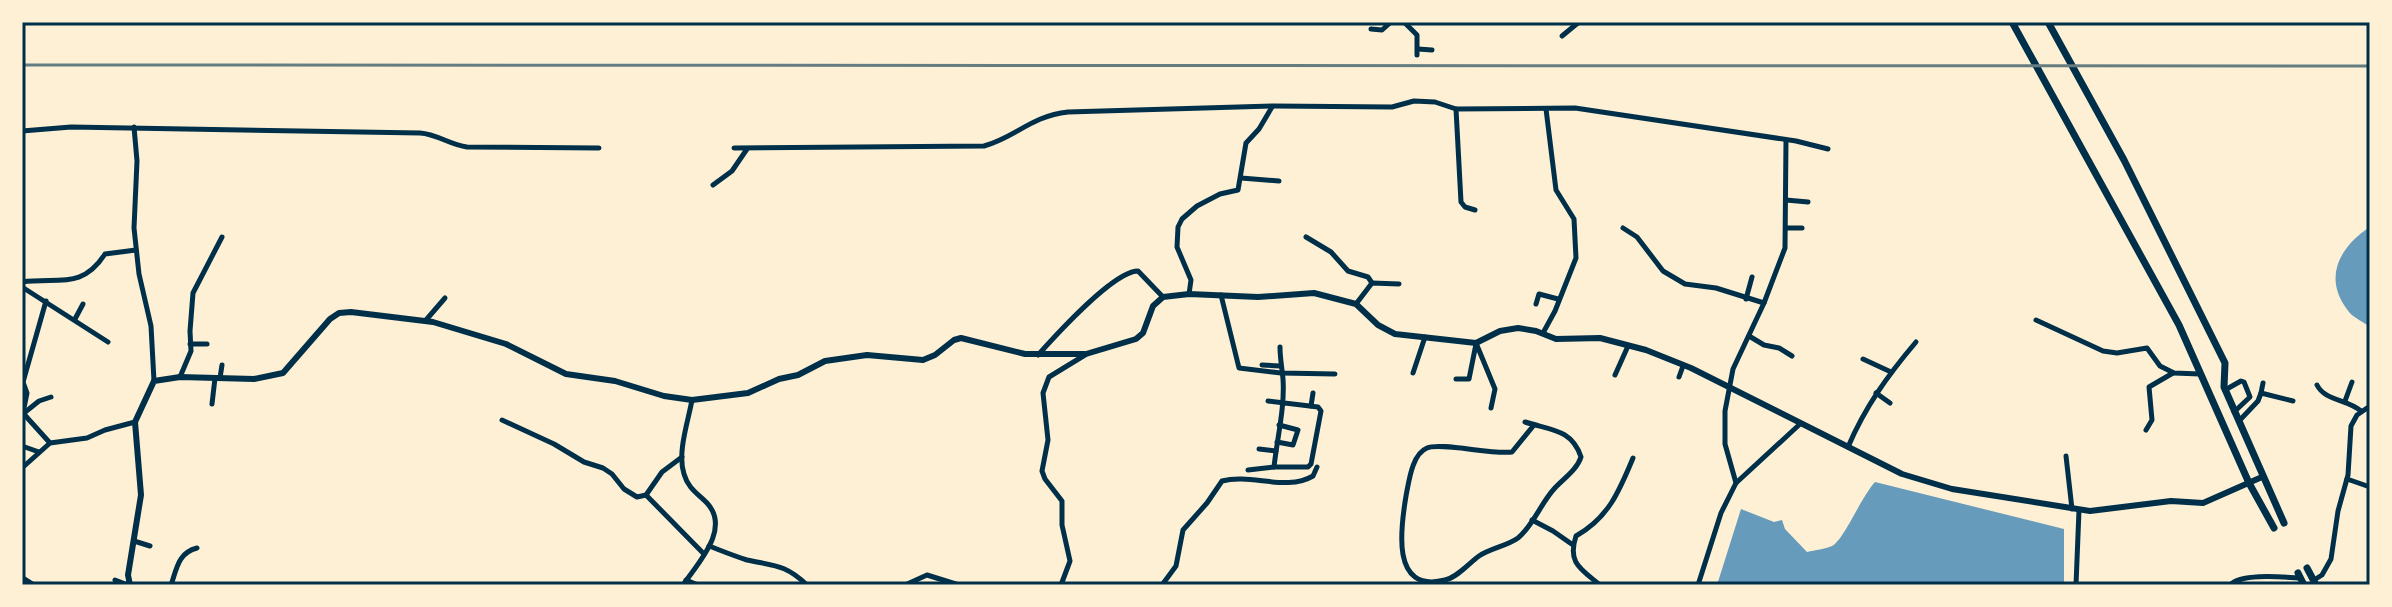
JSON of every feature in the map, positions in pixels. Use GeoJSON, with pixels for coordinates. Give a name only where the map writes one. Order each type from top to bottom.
{"type":"FeatureCollection","features":[{"type":"Feature","properties":{"kind":"main road"},"geometry":{"type":"LineString","coordinates":[[2048,22],[2131,174],[2219,350],[2226,372],[2225,389],[2284,523]]}},
{"type":"Feature","properties":{"kind":"main road"},"geometry":{"type":"LineString","coordinates":[[2014,26],[2179,325],[2249,483],[2274,528]]}},
{"type":"Feature","properties":{"kind":"main road"},"geometry":{"type":"LineString","coordinates":[[2307,568],[2314,582]]}},
{"type":"Feature","properties":{"kind":"street"},"geometry":{"type":"LineString","coordinates":[[1371,29],[1382,30],[1391,22]]}},
{"type":"Feature","properties":{"kind":"street"},"geometry":{"type":"LineString","coordinates":[[1404,22],[1417,35],[1417,52],[1432,50]]}},
{"type":"Feature","properties":{"kind":"street"},"geometry":{"type":"LineString","coordinates":[[1562,36],[1579,22]]}},
{"type":"Feature","properties":{"kind":"street"},"geometry":{"type":"LineString","coordinates":[[734,148],[984,146],[997,143],[1038,118],[1068,112],[1273,106],[1392,107],[1414,101],[1435,102],[1456,109],[1575,108],[1828,149]]}},
{"type":"Feature","properties":{"kind":"street"},"geometry":{"type":"LineString","coordinates":[[1189,294],[1191,280],[1177,247],[1178,227],[1182,219],[1197,206],[1220,194],[1238,190],[1246,143],[1273,106]]}},
{"type":"Feature","properties":{"kind":"street"},"geometry":{"type":"LineString","coordinates":[[1456,109],[1461,202],[1475,210]]}},
{"type":"Feature","properties":{"kind":"street"},"geometry":{"type":"LineString","coordinates":[[1543,333],[1575,265],[1574,219],[1556,190],[1546,109]]}},
{"type":"Feature","properties":{"kind":"street"},"geometry":{"type":"LineString","coordinates":[[22,131],[134,127],[420,133],[454,146],[599,148]]}},
{"type":"Feature","properties":{"kind":"street"},"geometry":{"type":"LineString","coordinates":[[115,580],[129,585],[141,495],[135,422],[154,381],[151,326],[139,274],[134,228],[137,161],[134,127]]}},
{"type":"Feature","properties":{"kind":"street"},"geometry":{"type":"LineString","coordinates":[[1736,483],[1725,444],[1725,411],[1733,369],[1764,303],[1785,248],[1786,140]]}},
{"type":"Feature","properties":{"kind":"street"},"geometry":{"type":"LineString","coordinates":[[713,185],[732,171],[748,148]]}},
{"type":"Feature","properties":{"kind":"street"},"geometry":{"type":"LineString","coordinates":[[1241,178],[1279,181]]}},
{"type":"Feature","properties":{"kind":"street"},"geometry":{"type":"LineString","coordinates":[[1786,200],[1808,202]]}},
{"type":"Feature","properties":{"kind":"street"},"geometry":{"type":"LineString","coordinates":[[1623,228],[1637,237],[1663,271],[1685,284],[1716,288],[1764,303]]}},
{"type":"Feature","properties":{"kind":"street"},"geometry":{"type":"LineString","coordinates":[[1786,228],[1802,228]]}},
{"type":"Feature","properties":{"kind":"street"},"geometry":{"type":"LineString","coordinates":[[180,377],[190,358],[193,293],[222,237]]}},
{"type":"Feature","properties":{"kind":"street"},"geometry":{"type":"LineString","coordinates":[[1306,237],[1331,252],[1348,271],[1368,277],[1372,283]]}},
{"type":"Feature","properties":{"kind":"street"},"geometry":{"type":"LineString","coordinates":[[22,284],[76,279],[96,268],[105,254],[136,250]]}},
{"type":"Feature","properties":{"kind":"street"},"geometry":{"type":"LineString","coordinates":[[1038,355],[1062,328],[1118,277],[1138,271],[1163,297]]}},
{"type":"Feature","properties":{"kind":"street"},"geometry":{"type":"LineString","coordinates":[[1746,299],[1752,277]]}},
{"type":"Feature","properties":{"kind":"street"},"geometry":{"type":"LineString","coordinates":[[1372,283],[1399,284]]}},
{"type":"Feature","properties":{"kind":"street"},"geometry":{"type":"LineString","coordinates":[[1356,304],[1372,283]]}},
{"type":"Feature","properties":{"kind":"street"},"geometry":{"type":"LineString","coordinates":[[22,284],[108,342]]}},
{"type":"Feature","properties":{"kind":"street"},"geometry":{"type":"LineString","coordinates":[[1061,585],[1070,561],[1062,525],[1062,501],[1042,471],[1048,440],[1043,393],[1049,377],[1086,354],[1136,339],[1143,333],[1153,306],[1163,297],[1189,294],[1258,297],[1314,293],[1356,304],[1384,330],[1395,334],[1476,343],[1500,331],[1518,328],[1556,339],[1600,338],[1646,350],[1730,387],[1902,474],[1940,485],[2075,509],[2090,511],[2171,501],[2203,503],[2262,477]]}},
{"type":"Feature","properties":{"kind":"street"},"geometry":{"type":"LineString","coordinates":[[1536,304],[1539,294],[1558,299]]}},
{"type":"Feature","properties":{"kind":"street"},"geometry":{"type":"LineString","coordinates":[[1221,295],[1239,368],[1335,374]]}},
{"type":"Feature","properties":{"kind":"street"},"geometry":{"type":"LineString","coordinates":[[426,320],[445,298]]}},
{"type":"Feature","properties":{"kind":"street"},"geometry":{"type":"LineString","coordinates":[[23,413],[27,393],[23,382],[46,301]]}},
{"type":"Feature","properties":{"kind":"street"},"geometry":{"type":"LineString","coordinates":[[75,319],[83,304]]}},
{"type":"Feature","properties":{"kind":"street"},"geometry":{"type":"LineString","coordinates":[[154,381],[180,377],[254,379],[283,373],[330,319],[339,313],[426,320],[506,344],[566,374],[615,381],[664,396],[692,400],[748,393],[779,379],[798,375],[825,361],[867,355],[923,360],[961,338],[1038,355],[1086,354]]}},
{"type":"Feature","properties":{"kind":"street"},"geometry":{"type":"LineString","coordinates":[[2036,320],[2103,351],[2117,353],[2147,348],[2160,366],[2174,373],[2201,374]]}},
{"type":"Feature","properties":{"kind":"street"},"geometry":{"type":"LineString","coordinates":[[1749,336],[1792,356]]}},
{"type":"Feature","properties":{"kind":"street"},"geometry":{"type":"LineString","coordinates":[[1413,373],[1425,337]]}},
{"type":"Feature","properties":{"kind":"street"},"geometry":{"type":"LineString","coordinates":[[1847,448],[1862,414],[1916,342]]}},
{"type":"Feature","properties":{"kind":"street"},"geometry":{"type":"LineString","coordinates":[[1456,379],[1469,379],[1476,343]]}},
{"type":"Feature","properties":{"kind":"street"},"geometry":{"type":"LineString","coordinates":[[1476,343],[1495,389],[1491,408]]}},
{"type":"Feature","properties":{"kind":"street"},"geometry":{"type":"LineString","coordinates":[[190,344],[207,344]]}},
{"type":"Feature","properties":{"kind":"street"},"geometry":{"type":"LineString","coordinates":[[1615,375],[1628,346]]}},
{"type":"Feature","properties":{"kind":"street"},"geometry":{"type":"LineString","coordinates":[[1274,467],[1281,402],[1280,347]]}},
{"type":"Feature","properties":{"kind":"street"},"geometry":{"type":"LineString","coordinates":[[1863,359],[1891,372]]}},
{"type":"Feature","properties":{"kind":"street"},"geometry":{"type":"LineString","coordinates":[[212,404],[222,365]]}},
{"type":"Feature","properties":{"kind":"street"},"geometry":{"type":"LineString","coordinates":[[1262,365],[1280,366]]}},
{"type":"Feature","properties":{"kind":"street"},"geometry":{"type":"LineString","coordinates":[[1679,377],[1683,366]]}},
{"type":"Feature","properties":{"kind":"street"},"geometry":{"type":"LineString","coordinates":[[2146,430],[2152,420],[2149,387],[2174,373]]}},
{"type":"Feature","properties":{"kind":"street"},"geometry":{"type":"LineString","coordinates":[[2225,389],[2241,381],[2250,397],[2234,412]]}},
{"type":"Feature","properties":{"kind":"street"},"geometry":{"type":"LineString","coordinates":[[2345,401],[2352,382]]}},
{"type":"Feature","properties":{"kind":"street"},"geometry":{"type":"LineString","coordinates":[[2238,421],[2258,401],[2263,383]]}},
{"type":"Feature","properties":{"kind":"street"},"geometry":{"type":"LineString","coordinates":[[2317,385],[2326,395],[2345,401],[2361,411]]}},
{"type":"Feature","properties":{"kind":"street"},"geometry":{"type":"LineString","coordinates":[[1311,406],[1313,393]]}},
{"type":"Feature","properties":{"kind":"street"},"geometry":{"type":"LineString","coordinates":[[1876,393],[1890,403]]}},
{"type":"Feature","properties":{"kind":"street"},"geometry":{"type":"LineString","coordinates":[[2261,393],[2293,401]]}},
{"type":"Feature","properties":{"kind":"street"},"geometry":{"type":"LineString","coordinates":[[23,413],[39,401],[51,397]]}},
{"type":"Feature","properties":{"kind":"street"},"geometry":{"type":"LineString","coordinates":[[692,400],[682,457],[683,471],[689,486],[709,505],[716,520],[714,536],[685,582],[698,585]]}},
{"type":"Feature","properties":{"kind":"street"},"geometry":{"type":"LineString","coordinates":[[1248,470],[1308,467],[1311,464],[1321,411],[1318,407],[1268,401]]}},
{"type":"Feature","properties":{"kind":"street"},"geometry":{"type":"LineString","coordinates":[[2314,582],[2331,559],[2338,511],[2347,479],[2351,426],[2361,411],[2370,406]]}},
{"type":"Feature","properties":{"kind":"street"},"geometry":{"type":"LineString","coordinates":[[23,413],[50,443]]}},
{"type":"Feature","properties":{"kind":"street"},"geometry":{"type":"LineString","coordinates":[[502,420],[584,462],[603,468],[630,494],[642,498],[662,472],[682,457]]}},
{"type":"Feature","properties":{"kind":"street"},"geometry":{"type":"LineString","coordinates":[[22,468],[50,443],[87,438],[135,422]]}},
{"type":"Feature","properties":{"kind":"street"},"geometry":{"type":"LineString","coordinates":[[1525,422],[1568,435],[1576,442],[1581,457],[1576,466],[1552,491],[1514,541],[1481,555],[1447,580],[1427,582],[1415,576],[1402,556],[1400,539],[1409,481],[1417,457],[1424,449],[1434,446],[1512,452],[1534,425]]}},
{"type":"Feature","properties":{"kind":"street"},"geometry":{"type":"LineString","coordinates":[[1698,585],[1721,513],[1736,483],[1800,424]]}},
{"type":"Feature","properties":{"kind":"street"},"geometry":{"type":"LineString","coordinates":[[1277,442],[1293,445],[1298,430],[1279,425]]}},
{"type":"Feature","properties":{"kind":"street"},"geometry":{"type":"LineString","coordinates":[[22,446],[39,452]]}},
{"type":"Feature","properties":{"kind":"street"},"geometry":{"type":"LineString","coordinates":[[1259,449],[1276,451]]}},
{"type":"Feature","properties":{"kind":"street"},"geometry":{"type":"LineString","coordinates":[[2066,456],[2075,509],[2076,585]]}},
{"type":"Feature","properties":{"kind":"street"},"geometry":{"type":"LineString","coordinates":[[1600,585],[1577,565],[1571,550],[1576,536],[1593,526],[1618,495],[1633,458]]}},
{"type":"Feature","properties":{"kind":"street"},"geometry":{"type":"LineString","coordinates":[[1162,585],[1176,566],[1183,530],[1222,481],[1293,482],[1313,476],[1317,467]]}},
{"type":"Feature","properties":{"kind":"street"},"geometry":{"type":"LineString","coordinates":[[2347,479],[2370,487]]}},
{"type":"Feature","properties":{"kind":"street"},"geometry":{"type":"LineString","coordinates":[[646,495],[704,554]]}},
{"type":"Feature","properties":{"kind":"street"},"geometry":{"type":"LineString","coordinates":[[1532,520],[1573,545]]}},
{"type":"Feature","properties":{"kind":"street"},"geometry":{"type":"LineString","coordinates":[[134,541],[150,546]]}},
{"type":"Feature","properties":{"kind":"street"},"geometry":{"type":"LineString","coordinates":[[709,546],[745,559],[779,565],[807,585]]}},
{"type":"Feature","properties":{"kind":"street"},"geometry":{"type":"LineString","coordinates":[[171,585],[184,553],[197,548]]}},
{"type":"Feature","properties":{"kind":"street"},"geometry":{"type":"LineString","coordinates":[[905,585],[927,575],[959,585]]}},
{"type":"Feature","properties":{"kind":"street"},"geometry":{"type":"LineString","coordinates":[[2230,585],[2235,580],[2271,576],[2301,579]]}},
{"type":"Feature","properties":{"kind":"street"},"geometry":{"type":"LineString","coordinates":[[22,578],[33,585]]}},
{"type":"Feature","properties":{"kind":"water"},"geometry":{"type":"Polygon","coordinates":[[[2370,227],[2370,327],[2349,312],[2341,300],[2336,276],[2343,254],[2370,227]]]}},
{"type":"Feature","properties":{"kind":"water"},"geometry":{"type":"Polygon","coordinates":[[[1875,482],[2064,529],[2064,585],[1717,585],[1741,509],[1774,522],[1782,520],[1785,529],[1807,552],[1837,542],[1875,482]]]}},
{"type":"Feature","properties":{"kind":"railway"},"geometry":{"type":"LineString","coordinates":[[22,65],[2370,66]]}}]}
